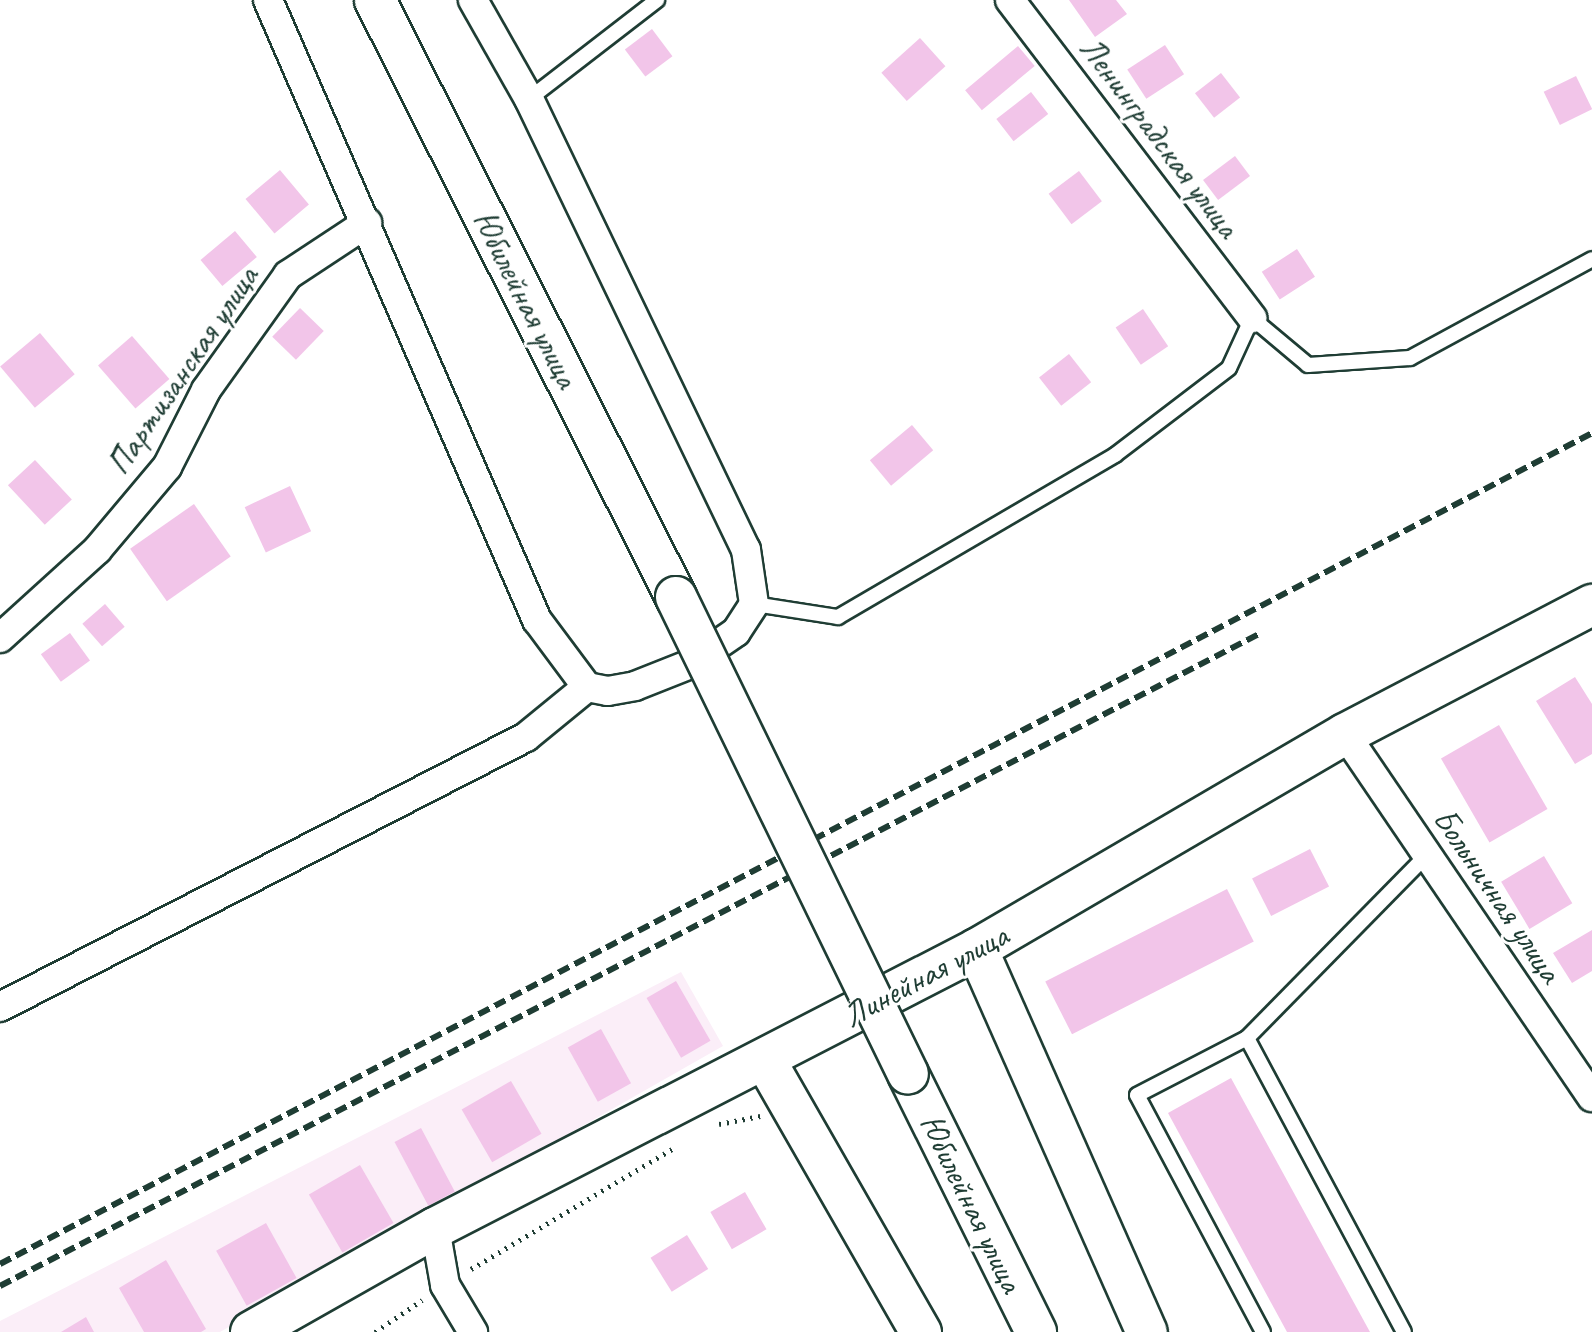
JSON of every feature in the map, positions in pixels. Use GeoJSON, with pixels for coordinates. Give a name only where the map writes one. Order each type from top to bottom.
{"type":"FeatureCollection","features":[{"type":"Feature","properties":{"kind":"main road","name":"Юбилейная улица"},"geometry":{"type":"LineString","coordinates":[[375,0],[676,597],[1036,1332]]}},
{"type":"Feature","properties":{"kind":"main road","name":"Линейная улица"},"geometry":{"type":"LineString","coordinates":[[251,1332],[435,1228],[977,949],[1345,734],[1592,605]]}},
{"type":"Feature","properties":{"kind":"main road"},"geometry":{"type":"LineString","coordinates":[[977,949],[1147,1332]]}},
{"type":"Feature","properties":{"kind":"main road"},"geometry":{"type":"LineString","coordinates":[[765,1060],[921,1332]]}},
{"type":"Feature","properties":{"kind":"street"},"geometry":{"type":"LineString","coordinates":[[268,0],[537,620],[587,687],[608,691],[635,686],[688,665],[736,632],[754,604],[746,550],[529,99],[473,0]]}},
{"type":"Feature","properties":{"kind":"street","name":"Ленинградская улица"},"geometry":{"type":"LineString","coordinates":[[1010,0],[1252,318]]}},
{"type":"Feature","properties":{"kind":"street","name":"Партизанская улица"},"geometry":{"type":"LineString","coordinates":[[0,638],[97,550],[167,467],[206,390],[288,275],[367,223]]}},
{"type":"Feature","properties":{"kind":"street"},"geometry":{"type":"LineString","coordinates":[[0,1007],[526,737],[587,687]]}},
{"type":"Feature","properties":{"kind":"street","name":"Больничная улица"},"geometry":{"type":"LineString","coordinates":[[1345,734],[1592,1097]]}},
{"type":"Feature","properties":{"kind":"street"},"geometry":{"type":"LineString","coordinates":[[435,1228],[445,1285],[473,1332]]}},
{"type":"Feature","properties":{"kind":"lane"},"geometry":{"type":"LineString","coordinates":[[529,99],[657,0]]}},
{"type":"Feature","properties":{"kind":"lane"},"geometry":{"type":"LineString","coordinates":[[754,604],[838,617],[1115,455],[1229,368],[1252,318],[1308,365],[1410,358],[1592,259]]}},
{"type":"Feature","properties":{"kind":"lane"},"geometry":{"type":"LineString","coordinates":[[1263,1332],[1137,1095],[1247,1038],[1426,856]]}},
{"type":"Feature","properties":{"kind":"lane"},"geometry":{"type":"LineString","coordinates":[[1247,1038],[1404,1332]]}},
{"type":"Feature","properties":{"kind":"path"},"geometry":{"type":"LineString","coordinates":[[711,1125],[793,1110]]}},
{"type":"Feature","properties":{"kind":"path"},"geometry":{"type":"LineString","coordinates":[[375,1332],[445,1285],[684,1141]]}},
{"type":"Feature","properties":{"kind":"shaded area"},"geometry":{"type":"Polygon","coordinates":[[[681,972],[723,1046],[220,1332],[0,1332],[0,1321],[681,972]]]}},
{"type":"Feature","properties":{"kind":"building"},"geometry":{"type":"Polygon","coordinates":[[[1069,0],[1116,0],[1127,14],[1095,37],[1069,0]]]}},
{"type":"Feature","properties":{"kind":"building"},"geometry":{"type":"Polygon","coordinates":[[[652,29],[672,56],[645,77],[625,49],[652,29]]]}},
{"type":"Feature","properties":{"kind":"building"},"geometry":{"type":"Polygon","coordinates":[[[920,38],[945,66],[907,101],[881,73],[920,38]]]}},
{"type":"Feature","properties":{"kind":"building"},"geometry":{"type":"Polygon","coordinates":[[[1165,45],[1184,74],[1146,99],[1127,70],[1165,45]]]}},
{"type":"Feature","properties":{"kind":"building"},"geometry":{"type":"Polygon","coordinates":[[[1018,46],[1035,66],[982,110],[965,90],[1018,46]]]}},
{"type":"Feature","properties":{"kind":"building"},"geometry":{"type":"Polygon","coordinates":[[[1221,73],[1240,97],[1214,118],[1195,93],[1221,73]]]}},
{"type":"Feature","properties":{"kind":"building"},"geometry":{"type":"Polygon","coordinates":[[[1576,76],[1592,109],[1560,125],[1544,92],[1576,76]]]}},
{"type":"Feature","properties":{"kind":"building"},"geometry":{"type":"Polygon","coordinates":[[[1031,92],[1048,114],[1014,141],[996,119],[1031,92]]]}},
{"type":"Feature","properties":{"kind":"building"},"geometry":{"type":"Polygon","coordinates":[[[1235,156],[1250,176],[1218,200],[1203,180],[1235,156]]]}},
{"type":"Feature","properties":{"kind":"building"},"geometry":{"type":"Polygon","coordinates":[[[280,170],[309,204],[274,233],[246,199],[280,170]]]}},
{"type":"Feature","properties":{"kind":"building"},"geometry":{"type":"Polygon","coordinates":[[[1079,171],[1102,201],[1072,224],[1049,194],[1079,171]]]}},
{"type":"Feature","properties":{"kind":"building"},"geometry":{"type":"Polygon","coordinates":[[[235,231],[257,257],[222,286],[201,260],[235,231]]]}},
{"type":"Feature","properties":{"kind":"building"},"geometry":{"type":"Polygon","coordinates":[[[1297,249],[1315,277],[1280,300],[1262,272],[1297,249]]]}},
{"type":"Feature","properties":{"kind":"building"},"geometry":{"type":"Polygon","coordinates":[[[300,308],[324,331],[296,360],[272,337],[300,308]]]}},
{"type":"Feature","properties":{"kind":"building"},"geometry":{"type":"Polygon","coordinates":[[[1143,309],[1168,346],[1141,365],[1116,327],[1143,309]]]}},
{"type":"Feature","properties":{"kind":"building"},"geometry":{"type":"Polygon","coordinates":[[[40,333],[75,374],[35,408],[0,366],[40,333]]]}},
{"type":"Feature","properties":{"kind":"building"},"geometry":{"type":"Polygon","coordinates":[[[132,336],[169,379],[135,409],[98,366],[132,336]]]}},
{"type":"Feature","properties":{"kind":"building"},"geometry":{"type":"Polygon","coordinates":[[[1069,354],[1091,382],[1061,406],[1039,377],[1069,354]]]}},
{"type":"Feature","properties":{"kind":"building"},"geometry":{"type":"Polygon","coordinates":[[[912,425],[933,450],[891,486],[870,460],[912,425]]]}},
{"type":"Feature","properties":{"kind":"building"},"geometry":{"type":"Polygon","coordinates":[[[35,460],[72,499],[45,525],[8,485],[35,460]]]}},
{"type":"Feature","properties":{"kind":"building"},"geometry":{"type":"Polygon","coordinates":[[[290,486],[311,531],[266,552],[245,507],[290,486]]]}},
{"type":"Feature","properties":{"kind":"building"},"geometry":{"type":"Polygon","coordinates":[[[194,504],[231,556],[167,601],[130,549],[194,504]]]}},
{"type":"Feature","properties":{"kind":"building"},"geometry":{"type":"Polygon","coordinates":[[[105,604],[125,627],[102,646],[82,624],[105,604]]]}},
{"type":"Feature","properties":{"kind":"building"},"geometry":{"type":"Polygon","coordinates":[[[70,633],[90,661],[61,682],[41,654],[70,633]]]}},
{"type":"Feature","properties":{"kind":"building"},"geometry":{"type":"Polygon","coordinates":[[[1575,677],[1592,704],[1592,754],[1575,764],[1536,701],[1575,677]]]}},
{"type":"Feature","properties":{"kind":"building"},"geometry":{"type":"Polygon","coordinates":[[[1499,725],[1548,809],[1489,843],[1441,759],[1499,725]]]}},
{"type":"Feature","properties":{"kind":"building"},"geometry":{"type":"Polygon","coordinates":[[[1310,849],[1329,886],[1271,916],[1252,879],[1310,849]]]}},
{"type":"Feature","properties":{"kind":"building"},"geometry":{"type":"Polygon","coordinates":[[[1544,856],[1572,903],[1529,929],[1501,882],[1544,856]]]}},
{"type":"Feature","properties":{"kind":"building"},"geometry":{"type":"Polygon","coordinates":[[[1227,889],[1254,942],[1072,1034],[1045,982],[1227,889]]]}},
{"type":"Feature","properties":{"kind":"building"},"geometry":{"type":"Polygon","coordinates":[[[1592,930],[1592,971],[1572,983],[1553,953],[1592,930]]]}},
{"type":"Feature","properties":{"kind":"building"},"geometry":{"type":"Polygon","coordinates":[[[676,981],[710,1041],[681,1058],[647,998],[676,981]]]}},
{"type":"Feature","properties":{"kind":"building"},"geometry":{"type":"Polygon","coordinates":[[[601,1029],[631,1083],[598,1102],[568,1047],[601,1029]]]}},
{"type":"Feature","properties":{"kind":"building"},"geometry":{"type":"Polygon","coordinates":[[[1231,1078],[1370,1332],[1287,1332],[1168,1113],[1231,1078]]]}},
{"type":"Feature","properties":{"kind":"building"},"geometry":{"type":"Polygon","coordinates":[[[511,1081],[542,1134],[492,1162],[462,1110],[511,1081]]]}},
{"type":"Feature","properties":{"kind":"building"},"geometry":{"type":"Polygon","coordinates":[[[421,1128],[455,1192],[428,1206],[395,1142],[421,1128]]]}},
{"type":"Feature","properties":{"kind":"building"},"geometry":{"type":"Polygon","coordinates":[[[360,1165],[394,1223],[342,1253],[309,1194],[360,1165]]]}},
{"type":"Feature","properties":{"kind":"building"},"geometry":{"type":"Polygon","coordinates":[[[745,1192],[767,1229],[732,1249],[710,1212],[745,1192]]]}},
{"type":"Feature","properties":{"kind":"building"},"geometry":{"type":"Polygon","coordinates":[[[266,1223],[297,1278],[247,1306],[216,1251],[266,1223]]]}},
{"type":"Feature","properties":{"kind":"building"},"geometry":{"type":"Polygon","coordinates":[[[687,1235],[708,1269],[672,1292],[651,1258],[687,1235]]]}},
{"type":"Feature","properties":{"kind":"building"},"geometry":{"type":"Polygon","coordinates":[[[166,1260],[206,1329],[201,1332],[144,1332],[119,1288],[166,1260]]]}},
{"type":"Feature","properties":{"kind":"building"},"geometry":{"type":"Polygon","coordinates":[[[86,1317],[94,1332],[61,1332],[86,1317]]]}},
{"type":"Feature","properties":{"kind":"railway"},"geometry":{"type":"LineString","coordinates":[[0,1264],[1592,433]]}},
{"type":"Feature","properties":{"kind":"railway"},"geometry":{"type":"LineString","coordinates":[[0,1286],[1259,634]]}}]}
